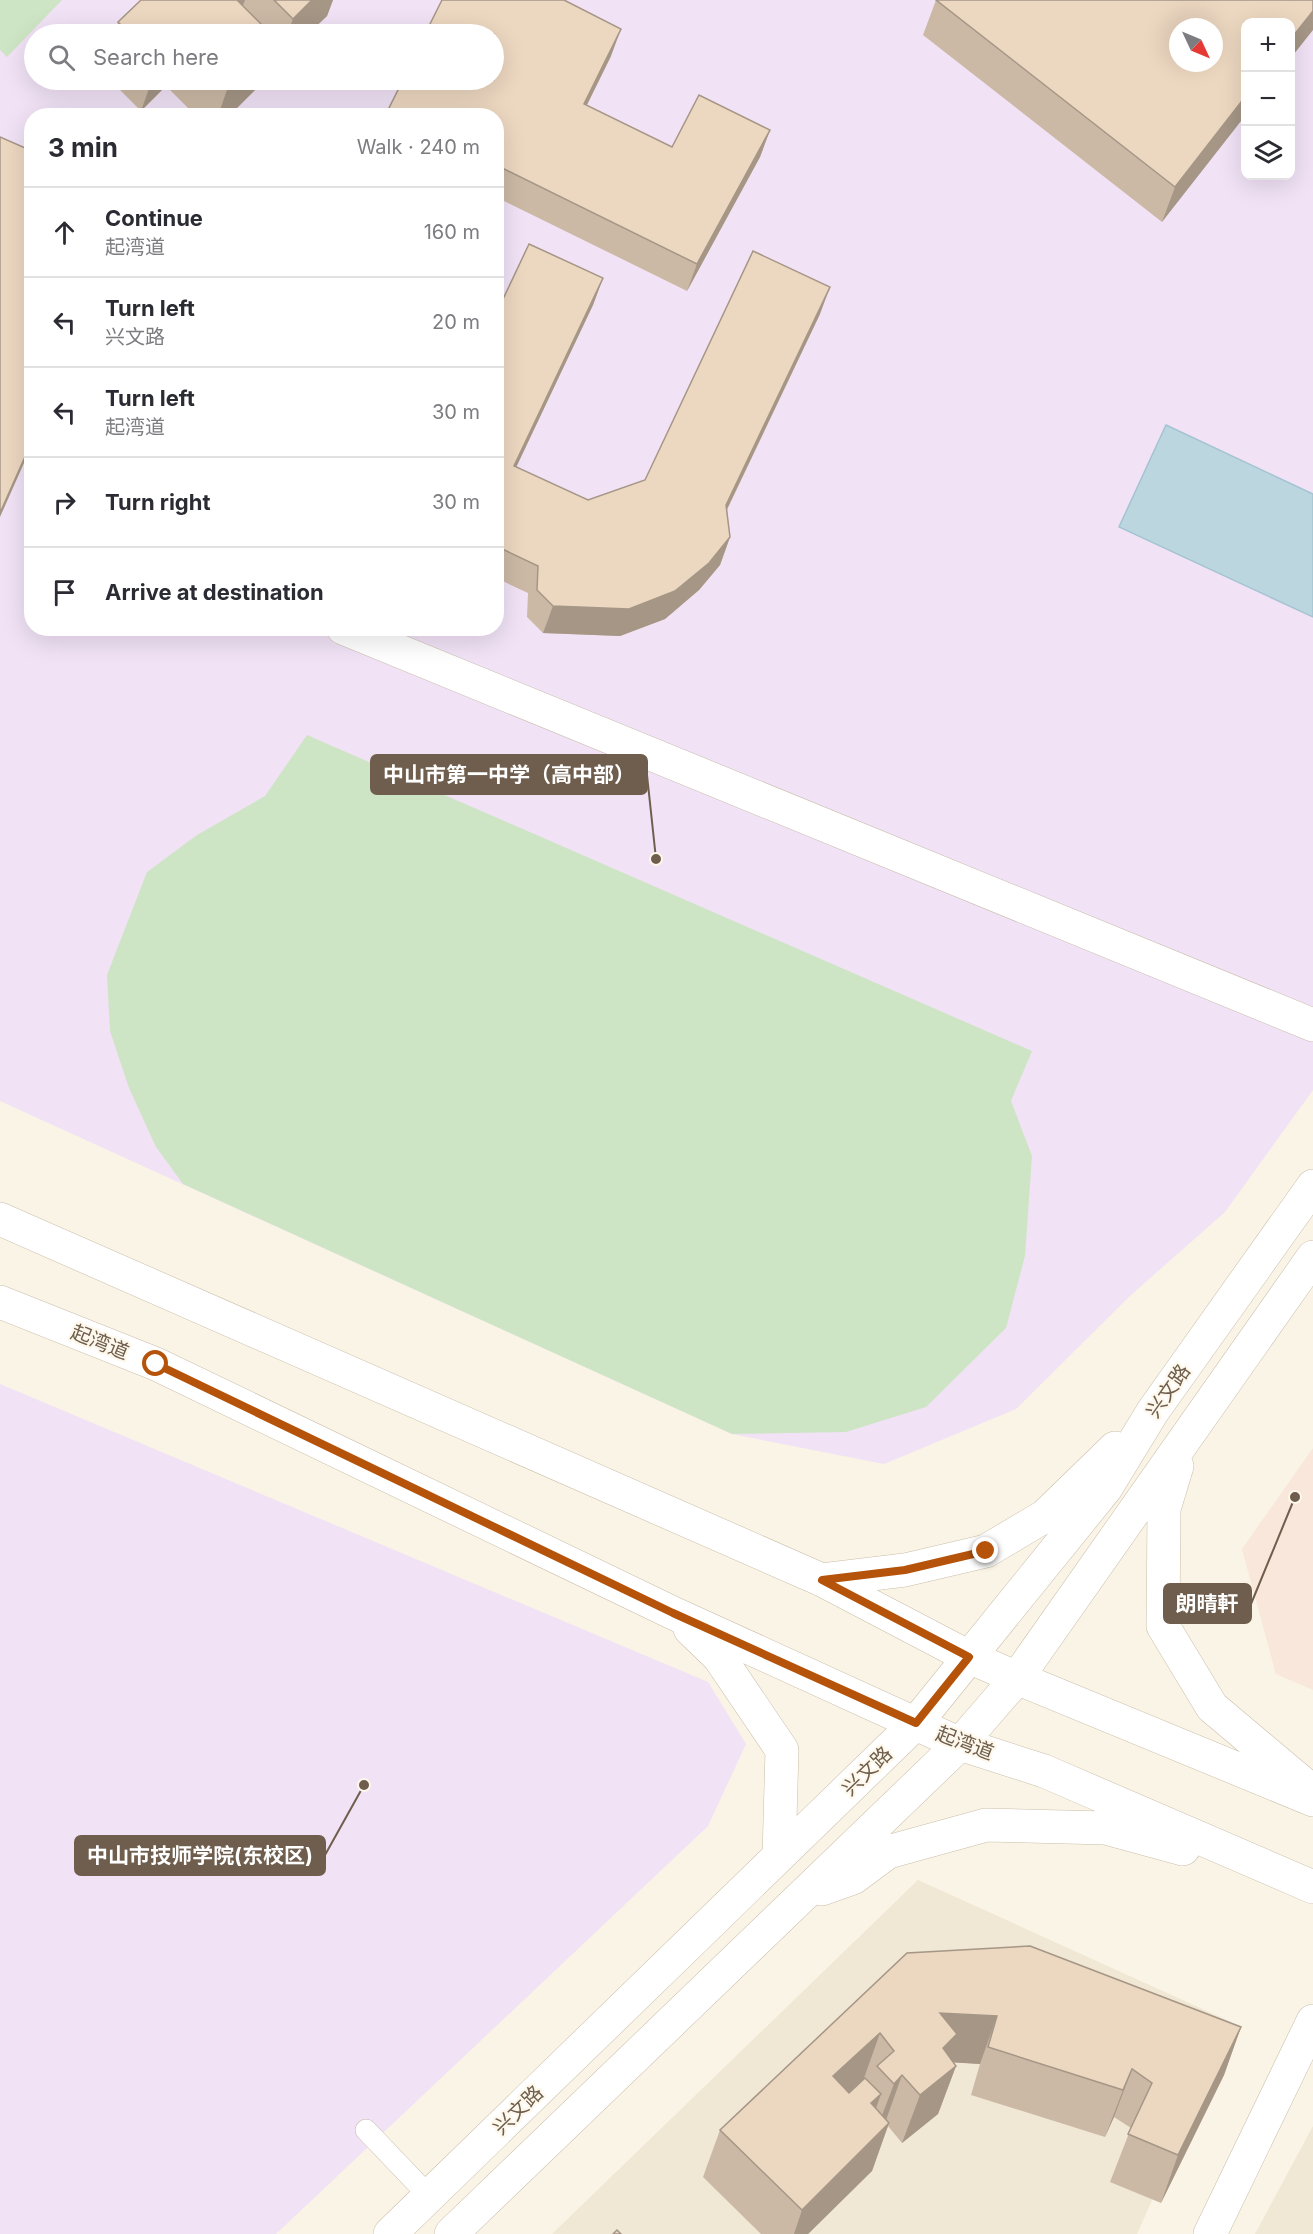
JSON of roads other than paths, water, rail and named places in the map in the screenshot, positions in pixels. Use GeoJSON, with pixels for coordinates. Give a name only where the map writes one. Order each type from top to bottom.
{"type":"FeatureCollection","features":[{"type":"Feature","properties":{"kind":"main road"},"geometry":{"type":"LineString","coordinates":[[363,636],[1313,1025]]}},
{"type":"Feature","properties":{"kind":"main road","name":"兴文路"},"geometry":{"type":"LineString","coordinates":[[390,2234],[916,1723],[1106,1488],[1154,1411],[1313,1186]]}},
{"type":"Feature","properties":{"kind":"main road"},"geometry":{"type":"LineString","coordinates":[[0,1219],[822,1580],[969,1657],[1313,1800]]}},
{"type":"Feature","properties":{"kind":"main road"},"geometry":{"type":"LineString","coordinates":[[451,2234],[960,1744],[1017,1678],[1313,1257]]}},
{"type":"Feature","properties":{"kind":"main road","name":"起湾道"},"geometry":{"type":"LineString","coordinates":[[0,1302],[156,1364],[673,1613],[960,1744],[1044,1771],[1305,1883]]}},
{"type":"Feature","properties":{"kind":"main road"},"geometry":{"type":"LineString","coordinates":[[822,1580],[905,1570],[986,1551],[1045,1516],[1154,1411]]}},
{"type":"Feature","properties":{"kind":"main road"},"geometry":{"type":"LineString","coordinates":[[1185,1438],[1164,1509],[1163,1626],[1212,1707],[1313,1792]]}},
{"type":"Feature","properties":{"kind":"main road"},"geometry":{"type":"LineString","coordinates":[[673,1613],[719,1657],[782,1750],[779,1856]]}},
{"type":"Feature","properties":{"kind":"main road"},"geometry":{"type":"LineString","coordinates":[[804,1896],[853,1878],[888,1852],[986,1825],[1106,1828],[1305,1883]]}},
{"type":"Feature","properties":{"kind":"main road"},"geometry":{"type":"LineString","coordinates":[[1210,2234],[1313,2021]]}},
{"type":"Feature","properties":{"kind":"lane"},"geometry":{"type":"LineString","coordinates":[[366,2130],[429,2196]]}},
{"type":"Feature","properties":{"kind":"water"},"geometry":{"type":"Polygon","coordinates":[[[1166,425],[1313,494],[1313,617],[1119,527],[1166,425]]]}},
{"type":"Feature","properties":{"kind":"place","name":"中山市第一中学（高中部）"},"geometry":{"type":"Point","coordinates":[656,859]}},
{"type":"Feature","properties":{"kind":"place","name":"朗晴軒"},"geometry":{"type":"Point","coordinates":[1295,1497]}},
{"type":"Feature","properties":{"kind":"place","name":"中山市技师学院(东校区)"},"geometry":{"type":"Point","coordinates":[364,1785]}}]}
